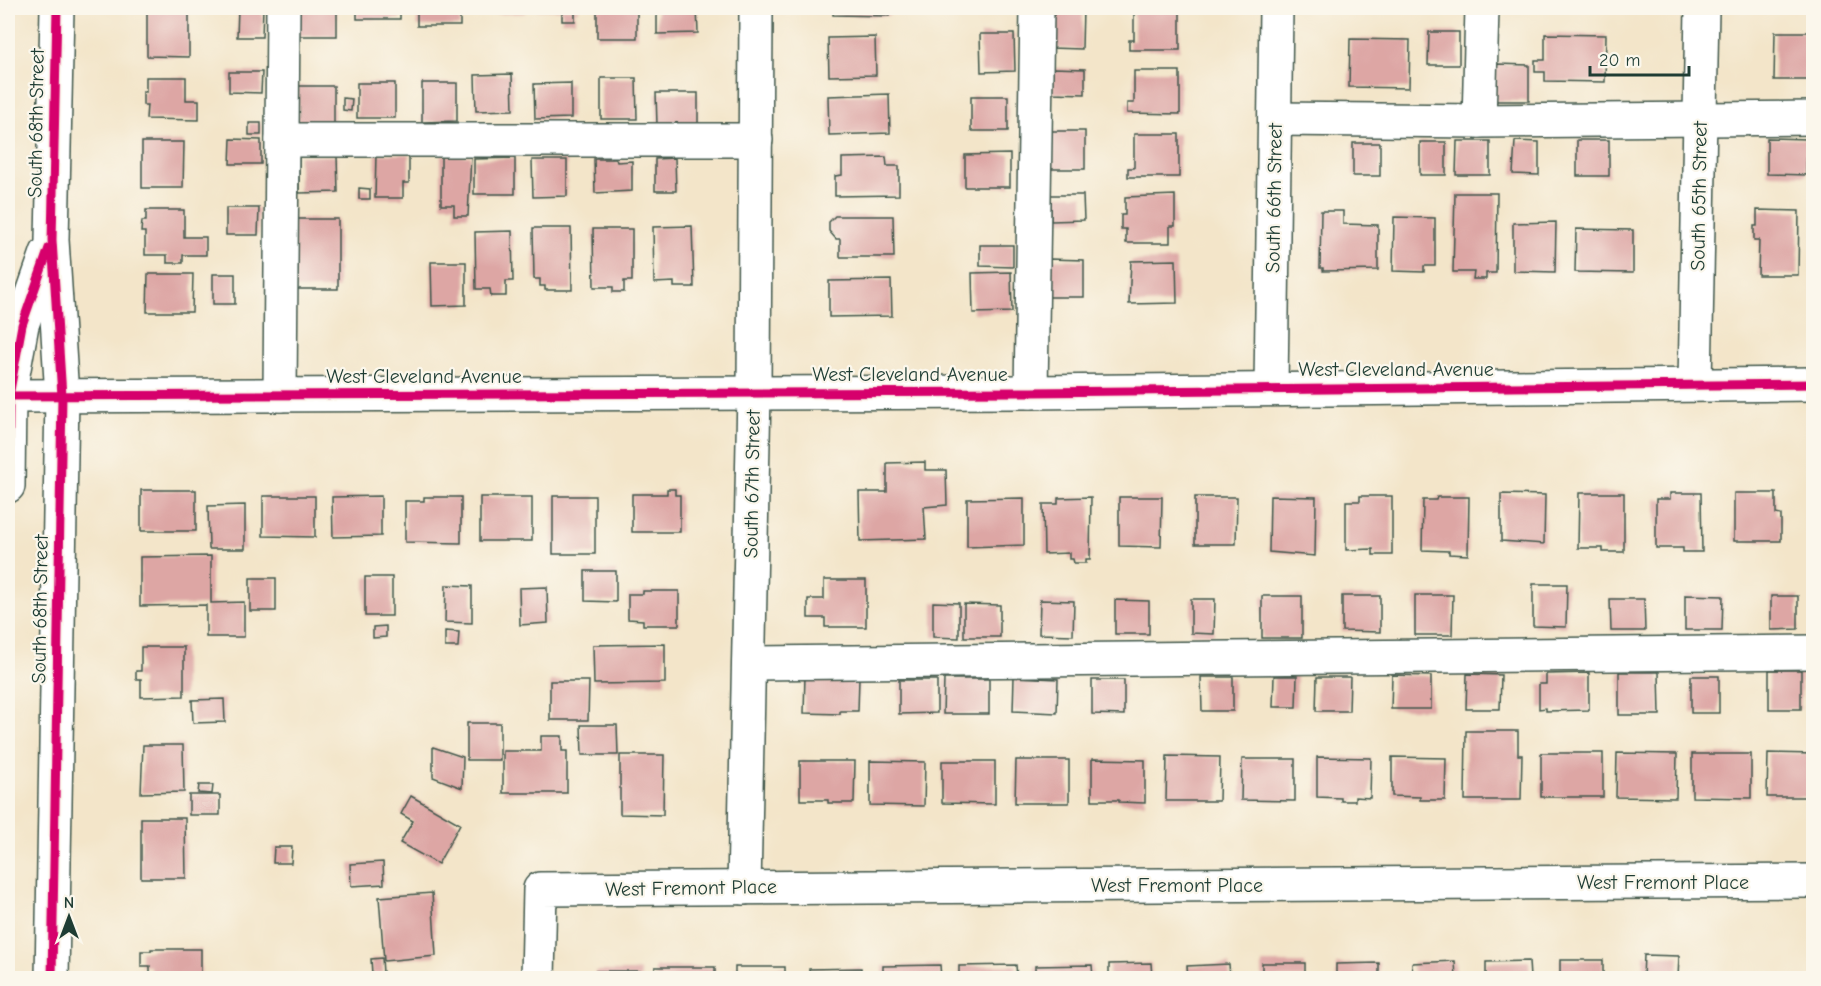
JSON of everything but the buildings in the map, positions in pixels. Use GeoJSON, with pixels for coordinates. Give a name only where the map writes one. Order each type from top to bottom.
{"type":"FeatureCollection","features":[{"type":"Feature","properties":{"kind":"street","name":"South 68th Street"},"geometry":{"type":"LineString","coordinates":[[52,978],[62,396],[52,240],[57,8]]}},
{"type":"Feature","properties":{"kind":"street"},"geometry":{"type":"LineString","coordinates":[[280,395],[283,8]]}},
{"type":"Feature","properties":{"kind":"street","name":"South 67th Street"},"geometry":{"type":"LineString","coordinates":[[744,888],[754,392],[756,8]]}},
{"type":"Feature","properties":{"kind":"street"},"geometry":{"type":"LineString","coordinates":[[1031,392],[1036,8]]}},
{"type":"Feature","properties":{"kind":"street","name":"South 66th Street"},"geometry":{"type":"LineString","coordinates":[[1271,388],[1276,8]]}},
{"type":"Feature","properties":{"kind":"street"},"geometry":{"type":"LineString","coordinates":[[1479,121],[1482,8]]}},
{"type":"Feature","properties":{"kind":"street","name":"South 65th Street"},"geometry":{"type":"LineString","coordinates":[[1695,385],[1702,8]]}},
{"type":"Feature","properties":{"kind":"street"},"geometry":{"type":"LineString","coordinates":[[1275,119],[1479,121],[1814,118]]}},
{"type":"Feature","properties":{"kind":"street"},"geometry":{"type":"LineString","coordinates":[[282,140],[756,140]]}},
{"type":"Feature","properties":{"kind":"street","name":"South 68th Street"},"geometry":{"type":"LineString","coordinates":[[8,486],[8,396],[22,325],[52,240]]}},
{"type":"Feature","properties":{"kind":"street","name":"West Cleveland Avenue"},"geometry":{"type":"LineString","coordinates":[[8,396],[1031,392],[1814,384]]}},
{"type":"Feature","properties":{"kind":"street"},"geometry":{"type":"LineString","coordinates":[[749,663],[1814,652]]}},
{"type":"Feature","properties":{"kind":"street","name":"West Fremont Place"},"geometry":{"type":"LineString","coordinates":[[538,978],[540,890],[1814,881]]}},
{"type":"Feature","properties":{"kind":"cycle path"},"geometry":{"type":"LineString","coordinates":[[52,978],[62,396],[52,240],[57,8]]}},
{"type":"Feature","properties":{"kind":"cycle path"},"geometry":{"type":"LineString","coordinates":[[8,486],[9,396],[22,325],[49,248]]}},
{"type":"Feature","properties":{"kind":"cycle path"},"geometry":{"type":"LineString","coordinates":[[8,396],[1031,392],[1814,384]]}}]}
